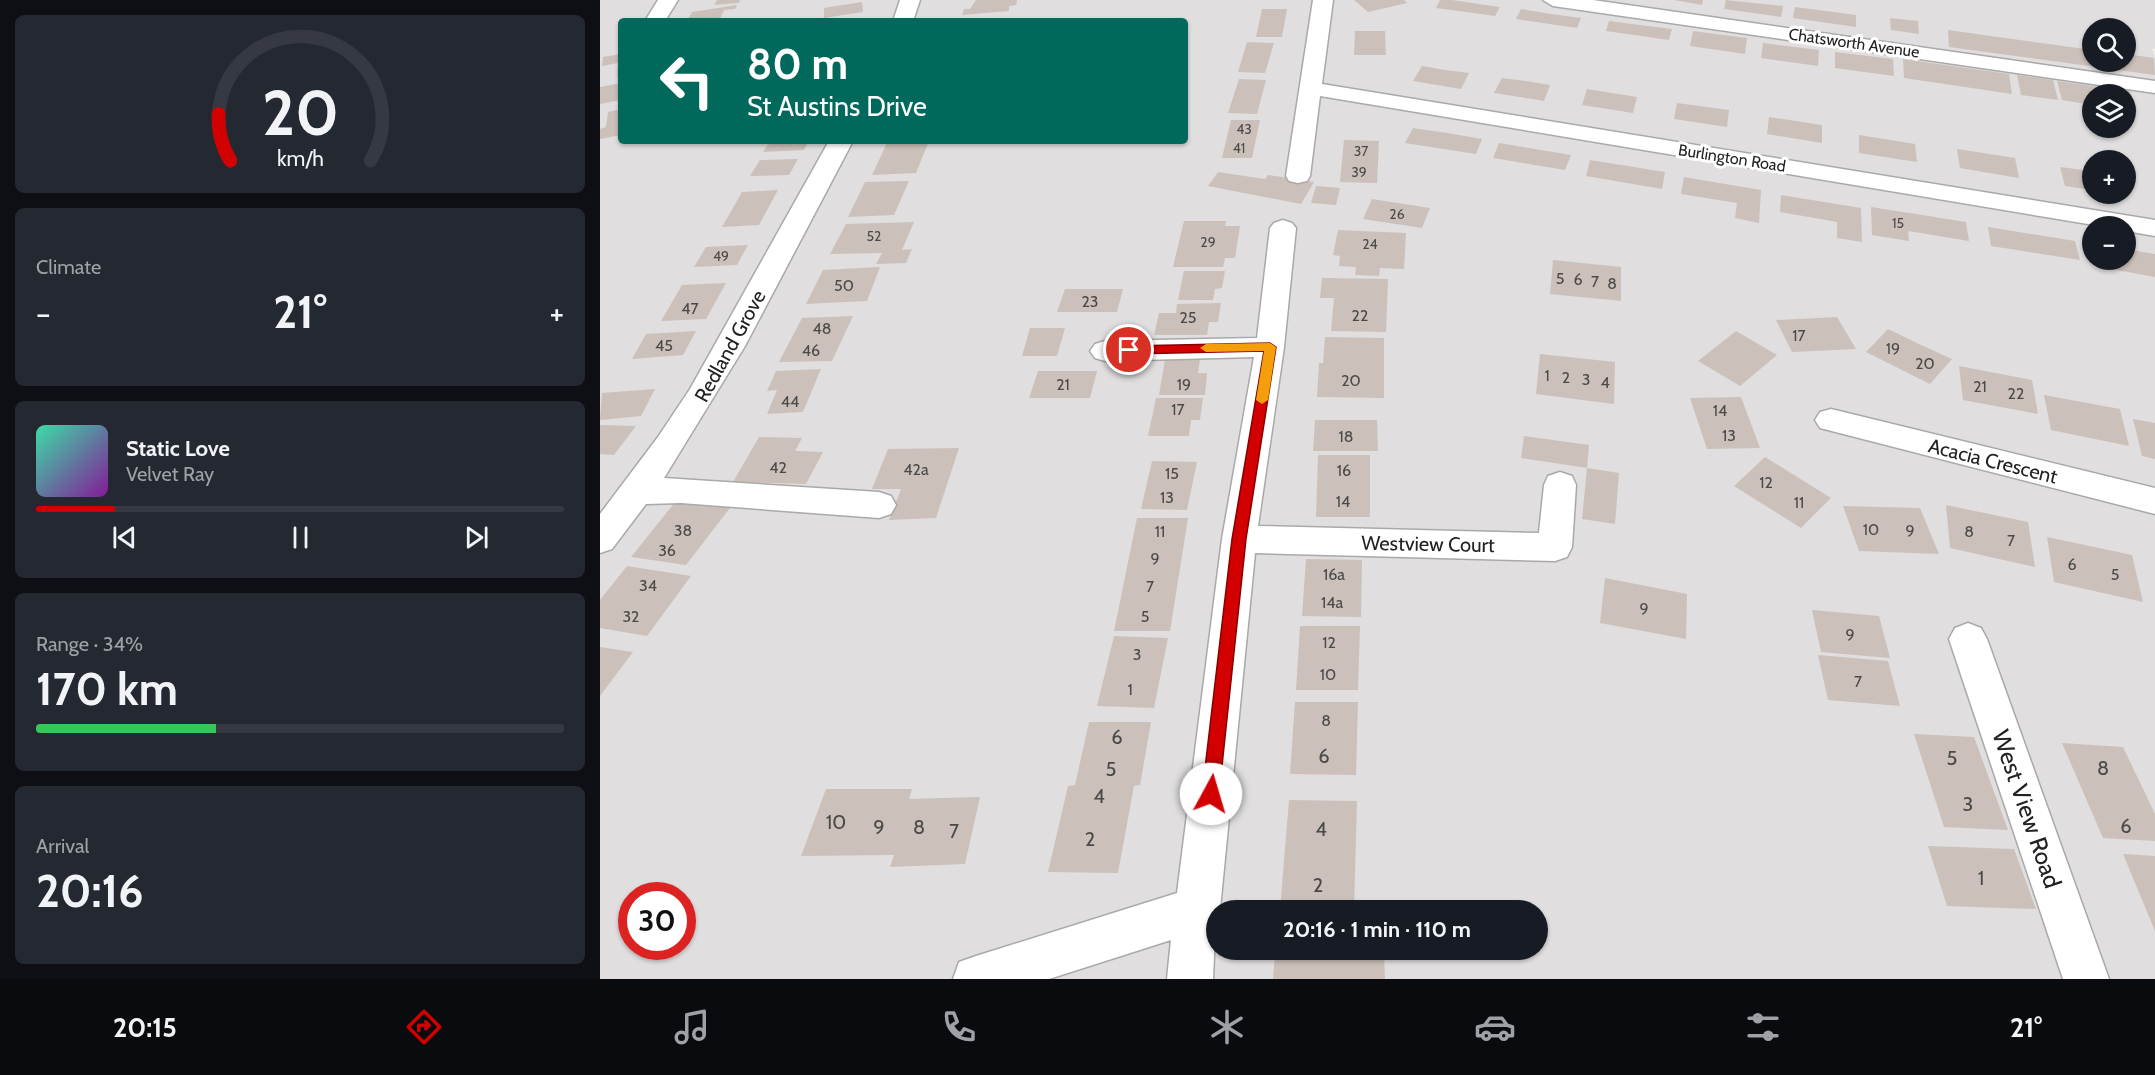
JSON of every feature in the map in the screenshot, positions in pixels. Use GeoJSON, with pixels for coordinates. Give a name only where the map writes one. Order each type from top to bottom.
{"type":"FeatureCollection","features":[{"type":"Feature","properties":{"kind":"street"},"geometry":{"type":"LineString","coordinates":[[657,18],[669,0]]}},
{"type":"Feature","properties":{"kind":"street"},"geometry":{"type":"LineString","coordinates":[[904,18],[910,0]]}},
{"type":"Feature","properties":{"kind":"street"},"geometry":{"type":"LineString","coordinates":[[1298,176],[1323,0]]}},
{"type":"Feature","properties":{"kind":"street","name":"Chatsworth Avenue"},"geometry":{"type":"LineString","coordinates":[[1553,0],[2155,87]]}},
{"type":"Feature","properties":{"kind":"street","name":"Burlington Road"},"geometry":{"type":"LineString","coordinates":[[1309,88],[2155,228]]}},
{"type":"Feature","properties":{"kind":"street","name":"Redland Grove"},"geometry":{"type":"LineString","coordinates":[[600,539],[639,492],[696,407],[839,144]]}},
{"type":"Feature","properties":{"kind":"street"},"geometry":{"type":"LineString","coordinates":[[1190,979],[1239,539],[1270,347],[1283,228]]}},
{"type":"Feature","properties":{"kind":"street"},"geometry":{"type":"LineString","coordinates":[[1105,351],[1270,347]]}},
{"type":"Feature","properties":{"kind":"street","name":"Acacia Crescent"},"geometry":{"type":"LineString","coordinates":[[1831,420],[2155,501]]}},
{"type":"Feature","properties":{"kind":"street","name":"Westview Court"},"geometry":{"type":"LineString","coordinates":[[1239,539],[1555,547],[1560,485]]}},
{"type":"Feature","properties":{"kind":"street"},"geometry":{"type":"LineString","coordinates":[[639,492],[681,490],[879,504]]}},
{"type":"Feature","properties":{"kind":"street","name":"West View Road"},"geometry":{"type":"LineString","coordinates":[[1968,639],[2086,979]]}},
{"type":"Feature","properties":{"kind":"street"},"geometry":{"type":"LineString","coordinates":[[976,979],[1198,909]]}},
{"type":"Feature","properties":{"kind":"shaded area"},"geometry":{"type":"Polygon","coordinates":[[[600,0],[2155,0],[2155,49],[2152,49],[2155,57],[2155,979],[600,979],[600,0]]]}},
{"type":"Feature","properties":{"kind":"building"},"geometry":{"type":"Polygon","coordinates":[[[717,0],[740,0],[739,3],[714,5],[717,0]]]}},
{"type":"Feature","properties":{"kind":"building"},"geometry":{"type":"Polygon","coordinates":[[[976,0],[1017,0],[1016,5],[1009,6],[1009,11],[962,15],[964,9],[970,9],[976,0]]]}},
{"type":"Feature","properties":{"kind":"building"},"geometry":{"type":"Polygon","coordinates":[[[1354,0],[1404,0],[1407,3],[1368,12],[1354,0]]]}},
{"type":"Feature","properties":{"kind":"building"},"geometry":{"type":"Polygon","coordinates":[[[1440,0],[1500,7],[1495,16],[1436,8],[1440,0]]]}},
{"type":"Feature","properties":{"kind":"building"},"geometry":{"type":"Polygon","coordinates":[[[1674,0],[1703,0],[1702,5],[1674,0]]]}},
{"type":"Feature","properties":{"kind":"building"},"geometry":{"type":"Polygon","coordinates":[[[1726,0],[1783,6],[1781,17],[1724,9],[1726,0]]]}},
{"type":"Feature","properties":{"kind":"building"},"geometry":{"type":"Polygon","coordinates":[[[862,2],[863,12],[824,18],[824,8],[862,2]]]}},
{"type":"Feature","properties":{"kind":"building"},"geometry":{"type":"Polygon","coordinates":[[[737,5],[735,9],[724,10],[720,18],[689,18],[692,12],[737,5]]]}},
{"type":"Feature","properties":{"kind":"building"},"geometry":{"type":"Polygon","coordinates":[[[1795,7],[1856,15],[1856,27],[1793,18],[1795,7]]]}},
{"type":"Feature","properties":{"kind":"building"},"geometry":{"type":"Polygon","coordinates":[[[1262,9],[1287,9],[1282,37],[1256,37],[1262,9]]]}},
{"type":"Feature","properties":{"kind":"building"},"geometry":{"type":"Polygon","coordinates":[[[1521,9],[1581,18],[1577,28],[1516,19],[1521,9]]]}},
{"type":"Feature","properties":{"kind":"building"},"geometry":{"type":"Polygon","coordinates":[[[1890,18],[1918,21],[1919,34],[1891,30],[1890,18]]]}},
{"type":"Feature","properties":{"kind":"building"},"geometry":{"type":"Polygon","coordinates":[[[1609,21],[1672,29],[1669,40],[1606,31],[1609,21]]]}},
{"type":"Feature","properties":{"kind":"building"},"geometry":{"type":"Polygon","coordinates":[[[1948,30],[2082,49],[2082,65],[1949,47],[1948,30]]]}},
{"type":"Feature","properties":{"kind":"building"},"geometry":{"type":"Polygon","coordinates":[[[1355,31],[1385,31],[1386,55],[1354,55],[1355,31]]]}},
{"type":"Feature","properties":{"kind":"building"},"geometry":{"type":"Polygon","coordinates":[[[1693,31],[1747,38],[1745,54],[1690,46],[1693,31]]]}},
{"type":"Feature","properties":{"kind":"building"},"geometry":{"type":"Polygon","coordinates":[[[1247,42],[1274,43],[1265,73],[1238,72],[1247,42]]]}},
{"type":"Feature","properties":{"kind":"building"},"geometry":{"type":"Polygon","coordinates":[[[1763,43],[1819,50],[1818,66],[1761,58],[1763,43]]]}},
{"type":"Feature","properties":{"kind":"building"},"geometry":{"type":"Polygon","coordinates":[[[1835,52],[1893,59],[1894,76],[1835,68],[1835,52]]]}},
{"type":"Feature","properties":{"kind":"building"},"geometry":{"type":"Polygon","coordinates":[[[618,54],[618,63],[602,66],[603,57],[618,54]]]}},
{"type":"Feature","properties":{"kind":"building"},"geometry":{"type":"Polygon","coordinates":[[[2136,55],[2154,58],[2155,75],[2133,72],[2136,72],[2136,55]]]}},
{"type":"Feature","properties":{"kind":"building"},"geometry":{"type":"Polygon","coordinates":[[[1903,59],[2009,74],[2012,94],[1904,78],[1903,59]]]}},
{"type":"Feature","properties":{"kind":"building"},"geometry":{"type":"Polygon","coordinates":[[[1422,66],[1469,73],[1461,89],[1413,81],[1422,66]]]}},
{"type":"Feature","properties":{"kind":"building"},"geometry":{"type":"Polygon","coordinates":[[[2017,75],[2053,80],[2058,100],[2021,95],[2017,75]]]}},
{"type":"Feature","properties":{"kind":"building"},"geometry":{"type":"Polygon","coordinates":[[[1502,78],[1550,85],[1544,101],[1494,93],[1502,78]]]}},
{"type":"Feature","properties":{"kind":"building"},"geometry":{"type":"Polygon","coordinates":[[[1239,79],[1266,80],[1257,114],[1228,113],[1239,79]]]}},
{"type":"Feature","properties":{"kind":"building"},"geometry":{"type":"Polygon","coordinates":[[[2057,81],[2082,84],[2082,103],[2062,100],[2057,81]]]}},
{"type":"Feature","properties":{"kind":"building"},"geometry":{"type":"Polygon","coordinates":[[[618,84],[618,101],[600,104],[600,87],[618,84]]]}},
{"type":"Feature","properties":{"kind":"building"},"geometry":{"type":"Polygon","coordinates":[[[1587,89],[1637,97],[1633,113],[1582,105],[1587,89]]]}},
{"type":"Feature","properties":{"kind":"building"},"geometry":{"type":"Polygon","coordinates":[[[1677,103],[1729,110],[1727,127],[1674,119],[1677,103]]]}},
{"type":"Feature","properties":{"kind":"building"},"geometry":{"type":"Polygon","coordinates":[[[618,110],[618,136],[600,139],[600,129],[606,127],[608,112],[618,110]]]}},
{"type":"Feature","properties":{"kind":"building"},"geometry":{"type":"Polygon","coordinates":[[[1769,117],[1822,125],[1822,143],[1767,134],[1769,117]]]}},
{"type":"Feature","properties":{"kind":"building"},"geometry":{"type":"Polygon","coordinates":[[[1231,120],[1260,120],[1252,158],[1222,158],[1231,120]]]}},
{"type":"Feature","properties":{"kind":"building"},"geometry":{"type":"Polygon","coordinates":[[[1413,128],[1482,139],[1476,154],[1405,143],[1413,128]]]}},
{"type":"Feature","properties":{"kind":"building"},"geometry":{"type":"Polygon","coordinates":[[[1859,135],[1915,144],[1917,162],[1859,153],[1859,135]]]}},
{"type":"Feature","properties":{"kind":"building"},"geometry":{"type":"Polygon","coordinates":[[[1344,140],[1379,141],[1377,183],[1340,182],[1344,140]]]}},
{"type":"Feature","properties":{"kind":"building"},"geometry":{"type":"Polygon","coordinates":[[[1499,143],[1571,155],[1565,170],[1493,158],[1499,143]]]}},
{"type":"Feature","properties":{"kind":"building"},"geometry":{"type":"Polygon","coordinates":[[[768,144],[807,144],[804,150],[763,152],[768,144]]]}},
{"type":"Feature","properties":{"kind":"building"},"geometry":{"type":"Polygon","coordinates":[[[887,144],[928,144],[916,173],[872,175],[887,144]]]}},
{"type":"Feature","properties":{"kind":"building"},"geometry":{"type":"Polygon","coordinates":[[[1957,149],[2015,158],[2019,178],[1960,168],[1957,149]]]}},
{"type":"Feature","properties":{"kind":"building"},"geometry":{"type":"Polygon","coordinates":[[[798,159],[789,175],[750,176],[760,160],[798,159]]]}},
{"type":"Feature","properties":{"kind":"building"},"geometry":{"type":"Polygon","coordinates":[[[1590,160],[1665,172],[1662,189],[1586,176],[1590,160]]]}},
{"type":"Feature","properties":{"kind":"building"},"geometry":{"type":"Polygon","coordinates":[[[2060,167],[2082,170],[2082,189],[2065,186],[2060,167]]]}},
{"type":"Feature","properties":{"kind":"building"},"geometry":{"type":"Polygon","coordinates":[[[1218,172],[1265,179],[1268,175],[1314,182],[1301,204],[1208,186],[1218,172]]]}},
{"type":"Feature","properties":{"kind":"building"},"geometry":{"type":"Polygon","coordinates":[[[1684,177],[1761,190],[1759,223],[1735,218],[1737,203],[1681,194],[1684,177]]]}},
{"type":"Feature","properties":{"kind":"building"},"geometry":{"type":"Polygon","coordinates":[[[909,181],[894,215],[848,217],[865,182],[909,181]]]}},
{"type":"Feature","properties":{"kind":"building"},"geometry":{"type":"Polygon","coordinates":[[[1316,186],[1340,188],[1336,205],[1311,203],[1316,186]]]}},
{"type":"Feature","properties":{"kind":"building"},"geometry":{"type":"Polygon","coordinates":[[[778,190],[759,225],[722,227],[742,192],[778,190]]]}},
{"type":"Feature","properties":{"kind":"building"},"geometry":{"type":"Polygon","coordinates":[[[1781,195],[1861,208],[1862,242],[1837,238],[1837,222],[1780,212],[1781,195]]]}},
{"type":"Feature","properties":{"kind":"building"},"geometry":{"type":"Polygon","coordinates":[[[1372,199],[1430,208],[1422,228],[1363,219],[1372,199]]]}},
{"type":"Feature","properties":{"kind":"building"},"geometry":{"type":"Polygon","coordinates":[[[1871,207],[1966,222],[1969,241],[1908,231],[1909,241],[1872,235],[1871,207]]]}},
{"type":"Feature","properties":{"kind":"building"},"geometry":{"type":"Polygon","coordinates":[[[1184,221],[1226,221],[1225,226],[1240,226],[1235,258],[1225,258],[1223,267],[1173,267],[1184,221]]]}},
{"type":"Feature","properties":{"kind":"building"},"geometry":{"type":"Polygon","coordinates":[[[914,222],[902,250],[912,249],[906,263],[876,264],[882,253],[830,254],[846,224],[914,222]]]}},
{"type":"Feature","properties":{"kind":"building"},"geometry":{"type":"Polygon","coordinates":[[[1988,227],[2075,241],[2080,260],[1991,246],[1988,227]]]}},
{"type":"Feature","properties":{"kind":"building"},"geometry":{"type":"Polygon","coordinates":[[[1338,230],[1406,233],[1404,269],[1380,268],[1379,276],[1355,275],[1356,267],[1339,266],[1340,256],[1333,255],[1338,230]]]}},
{"type":"Feature","properties":{"kind":"building"},"geometry":{"type":"Polygon","coordinates":[[[748,245],[737,265],[694,267],[706,247],[748,245]]]}},
{"type":"Feature","properties":{"kind":"building"},"geometry":{"type":"Polygon","coordinates":[[[2136,251],[2155,254],[2155,277],[2117,270],[2136,270],[2136,251]]]}},
{"type":"Feature","properties":{"kind":"building"},"geometry":{"type":"Polygon","coordinates":[[[1553,260],[1621,267],[1621,301],[1550,294],[1553,260]]]}},
{"type":"Feature","properties":{"kind":"building"},"geometry":{"type":"Polygon","coordinates":[[[880,267],[867,301],[806,304],[823,270],[880,267]]]}},
{"type":"Feature","properties":{"kind":"building"},"geometry":{"type":"Polygon","coordinates":[[[1184,271],[1225,271],[1222,288],[1215,289],[1213,300],[1178,300],[1184,271]]]}},
{"type":"Feature","properties":{"kind":"building"},"geometry":{"type":"Polygon","coordinates":[[[1322,278],[1388,279],[1386,332],[1331,331],[1334,298],[1320,298],[1322,278]]]}},
{"type":"Feature","properties":{"kind":"building"},"geometry":{"type":"Polygon","coordinates":[[[726,283],[706,319],[661,321],[682,285],[726,283]]]}},
{"type":"Feature","properties":{"kind":"building"},"geometry":{"type":"Polygon","coordinates":[[[1065,289],[1123,289],[1117,312],[1057,312],[1065,289]]]}},
{"type":"Feature","properties":{"kind":"building"},"geometry":{"type":"Polygon","coordinates":[[[1221,303],[1218,322],[1209,322],[1207,335],[1154,335],[1159,313],[1176,313],[1177,304],[1221,303]]]}},
{"type":"Feature","properties":{"kind":"building"},"geometry":{"type":"Polygon","coordinates":[[[853,316],[832,361],[779,362],[802,318],[853,316]]]}},
{"type":"Feature","properties":{"kind":"building"},"geometry":{"type":"Polygon","coordinates":[[[1837,317],[1856,349],[1792,352],[1776,320],[1837,317]]]}},
{"type":"Feature","properties":{"kind":"building"},"geometry":{"type":"Polygon","coordinates":[[[1030,328],[1065,328],[1057,356],[1022,356],[1030,328]]]}},
{"type":"Feature","properties":{"kind":"building"},"geometry":{"type":"Polygon","coordinates":[[[1888,329],[1952,359],[1930,384],[1866,352],[1888,329]]]}},
{"type":"Feature","properties":{"kind":"building"},"geometry":{"type":"Polygon","coordinates":[[[696,331],[683,355],[632,359],[646,334],[696,331]]]}},
{"type":"Feature","properties":{"kind":"building"},"geometry":{"type":"Polygon","coordinates":[[[1736,331],[1777,355],[1740,386],[1698,361],[1736,331]]]}},
{"type":"Feature","properties":{"kind":"building"},"geometry":{"type":"Polygon","coordinates":[[[1325,337],[1384,338],[1384,398],[1317,397],[1319,363],[1323,363],[1325,337]]]}},
{"type":"Feature","properties":{"kind":"building"},"geometry":{"type":"Polygon","coordinates":[[[1540,354],[1615,362],[1614,404],[1536,394],[1540,354]]]}},
{"type":"Feature","properties":{"kind":"building"},"geometry":{"type":"Polygon","coordinates":[[[1165,359],[1200,359],[1198,373],[1207,373],[1205,395],[1159,395],[1165,359]]]}},
{"type":"Feature","properties":{"kind":"building"},"geometry":{"type":"Polygon","coordinates":[[[1959,366],[2032,380],[2038,414],[1963,400],[1959,366]]]}},
{"type":"Feature","properties":{"kind":"building"},"geometry":{"type":"Polygon","coordinates":[[[821,369],[803,412],[767,414],[777,390],[767,391],[776,371],[821,369]]]}},
{"type":"Feature","properties":{"kind":"building"},"geometry":{"type":"Polygon","coordinates":[[[1038,371],[1097,371],[1090,398],[1029,398],[1038,371]]]}},
{"type":"Feature","properties":{"kind":"building"},"geometry":{"type":"Polygon","coordinates":[[[655,389],[641,416],[600,420],[602,393],[655,389]]]}},
{"type":"Feature","properties":{"kind":"building"},"geometry":{"type":"Polygon","coordinates":[[[2044,395],[2120,409],[2129,446],[2051,430],[2044,395]]]}},
{"type":"Feature","properties":{"kind":"building"},"geometry":{"type":"Polygon","coordinates":[[[1741,397],[1760,448],[1707,449],[1690,398],[1741,397]]]}},
{"type":"Feature","properties":{"kind":"building"},"geometry":{"type":"Polygon","coordinates":[[[1156,398],[1203,398],[1200,420],[1191,420],[1189,436],[1148,436],[1156,398]]]}},
{"type":"Feature","properties":{"kind":"building"},"geometry":{"type":"Polygon","coordinates":[[[2133,419],[2155,423],[2155,459],[2142,456],[2133,419]]]}},
{"type":"Feature","properties":{"kind":"building"},"geometry":{"type":"Polygon","coordinates":[[[1315,420],[1377,420],[1378,451],[1313,451],[1315,420]]]}},
{"type":"Feature","properties":{"kind":"building"},"geometry":{"type":"Polygon","coordinates":[[[600,425],[636,426],[614,455],[600,454],[600,425]]]}},
{"type":"Feature","properties":{"kind":"building"},"geometry":{"type":"Polygon","coordinates":[[[1524,436],[1589,445],[1587,468],[1521,458],[1524,436]]]}},
{"type":"Feature","properties":{"kind":"building"},"geometry":{"type":"Polygon","coordinates":[[[759,437],[802,438],[795,451],[823,452],[806,484],[733,482],[759,437]]]}},
{"type":"Feature","properties":{"kind":"building"},"geometry":{"type":"Polygon","coordinates":[[[959,448],[936,518],[889,520],[901,489],[872,489],[888,449],[959,448]]]}},
{"type":"Feature","properties":{"kind":"building"},"geometry":{"type":"Polygon","coordinates":[[[1318,455],[1370,455],[1370,517],[1316,517],[1318,455]]]}},
{"type":"Feature","properties":{"kind":"building"},"geometry":{"type":"Polygon","coordinates":[[[1765,457],[1831,498],[1801,528],[1734,486],[1765,457]]]}},
{"type":"Feature","properties":{"kind":"building"},"geometry":{"type":"Polygon","coordinates":[[[1152,461],[1197,462],[1187,510],[1141,509],[1152,461]]]}},
{"type":"Feature","properties":{"kind":"building"},"geometry":{"type":"Polygon","coordinates":[[[1587,468],[1619,473],[1615,524],[1582,519],[1587,468]]]}},
{"type":"Feature","properties":{"kind":"building"},"geometry":{"type":"Polygon","coordinates":[[[680,496],[733,504],[686,565],[631,557],[680,496]]]}},
{"type":"Feature","properties":{"kind":"building"},"geometry":{"type":"Polygon","coordinates":[[[1946,505],[2028,522],[2035,567],[1950,548],[1946,505]]]}},
{"type":"Feature","properties":{"kind":"building"},"geometry":{"type":"Polygon","coordinates":[[[1843,506],[1920,508],[1939,554],[1859,551],[1843,506]]]}},
{"type":"Feature","properties":{"kind":"building"},"geometry":{"type":"Polygon","coordinates":[[[1137,518],[1188,518],[1170,631],[1114,631],[1137,518]]]}},
{"type":"Feature","properties":{"kind":"building"},"geometry":{"type":"Polygon","coordinates":[[[2047,537],[2132,555],[2143,602],[2054,582],[2047,537]]]}},
{"type":"Feature","properties":{"kind":"building"},"geometry":{"type":"Polygon","coordinates":[[[1306,559],[1362,560],[1361,617],[1302,616],[1306,559]]]}},
{"type":"Feature","properties":{"kind":"building"},"geometry":{"type":"Polygon","coordinates":[[[627,566],[691,576],[647,636],[600,628],[600,600],[627,566]]]}},
{"type":"Feature","properties":{"kind":"building"},"geometry":{"type":"Polygon","coordinates":[[[1605,578],[1687,594],[1686,639],[1600,623],[1605,578]]]}},
{"type":"Feature","properties":{"kind":"building"},"geometry":{"type":"Polygon","coordinates":[[[1812,610],[1879,616],[1890,658],[1821,652],[1812,610]]]}},
{"type":"Feature","properties":{"kind":"building"},"geometry":{"type":"Polygon","coordinates":[[[1300,626],[1360,626],[1358,690],[1296,690],[1300,626]]]}},
{"type":"Feature","properties":{"kind":"building"},"geometry":{"type":"Polygon","coordinates":[[[1114,636],[1168,638],[1154,708],[1097,706],[1114,636]]]}},
{"type":"Feature","properties":{"kind":"building"},"geometry":{"type":"Polygon","coordinates":[[[600,647],[633,652],[600,696],[600,647]]]}},
{"type":"Feature","properties":{"kind":"building"},"geometry":{"type":"Polygon","coordinates":[[[1818,655],[1888,661],[1900,706],[1828,700],[1818,655]]]}},
{"type":"Feature","properties":{"kind":"building"},"geometry":{"type":"Polygon","coordinates":[[[1295,702],[1358,702],[1356,775],[1290,774],[1295,702]]]}},
{"type":"Feature","properties":{"kind":"building"},"geometry":{"type":"Polygon","coordinates":[[[1089,722],[1151,722],[1140,785],[1134,786],[1118,873],[1048,872],[1068,786],[1075,785],[1089,722]]]}},
{"type":"Feature","properties":{"kind":"building"},"geometry":{"type":"Polygon","coordinates":[[[1914,734],[1974,737],[2008,830],[1944,827],[1914,734]]]}},
{"type":"Feature","properties":{"kind":"building"},"geometry":{"type":"Polygon","coordinates":[[[2062,743],[2123,747],[2155,814],[2155,841],[2103,838],[2062,743]]]}},
{"type":"Feature","properties":{"kind":"building"},"geometry":{"type":"Polygon","coordinates":[[[826,789],[912,789],[909,799],[980,797],[965,864],[890,867],[894,855],[801,856],[826,789]]]}},
{"type":"Feature","properties":{"kind":"building"},"geometry":{"type":"Polygon","coordinates":[[[1289,800],[1357,801],[1354,900],[1281,900],[1289,800]]]}},
{"type":"Feature","properties":{"kind":"building"},"geometry":{"type":"Polygon","coordinates":[[[1928,846],[2014,849],[2036,909],[1947,906],[1928,846]]]}},
{"type":"Feature","properties":{"kind":"building"},"geometry":{"type":"Polygon","coordinates":[[[2123,854],[2155,856],[2155,931],[2123,854]]]}},
{"type":"Feature","properties":{"kind":"building"},"geometry":{"type":"Polygon","coordinates":[[[1274,960],[1384,960],[1385,979],[1273,979],[1274,960]]]}},
{"type":"Feature","properties":{"kind":"slow traffic"},"geometry":{"type":"LineString","coordinates":[[1206,348],[1270,347],[1262,400]]}},
{"type":"Feature","properties":{"kind":"route"},"geometry":{"type":"LineString","coordinates":[[1129,350],[1270,347],[1239,539],[1211,794]]}}]}
